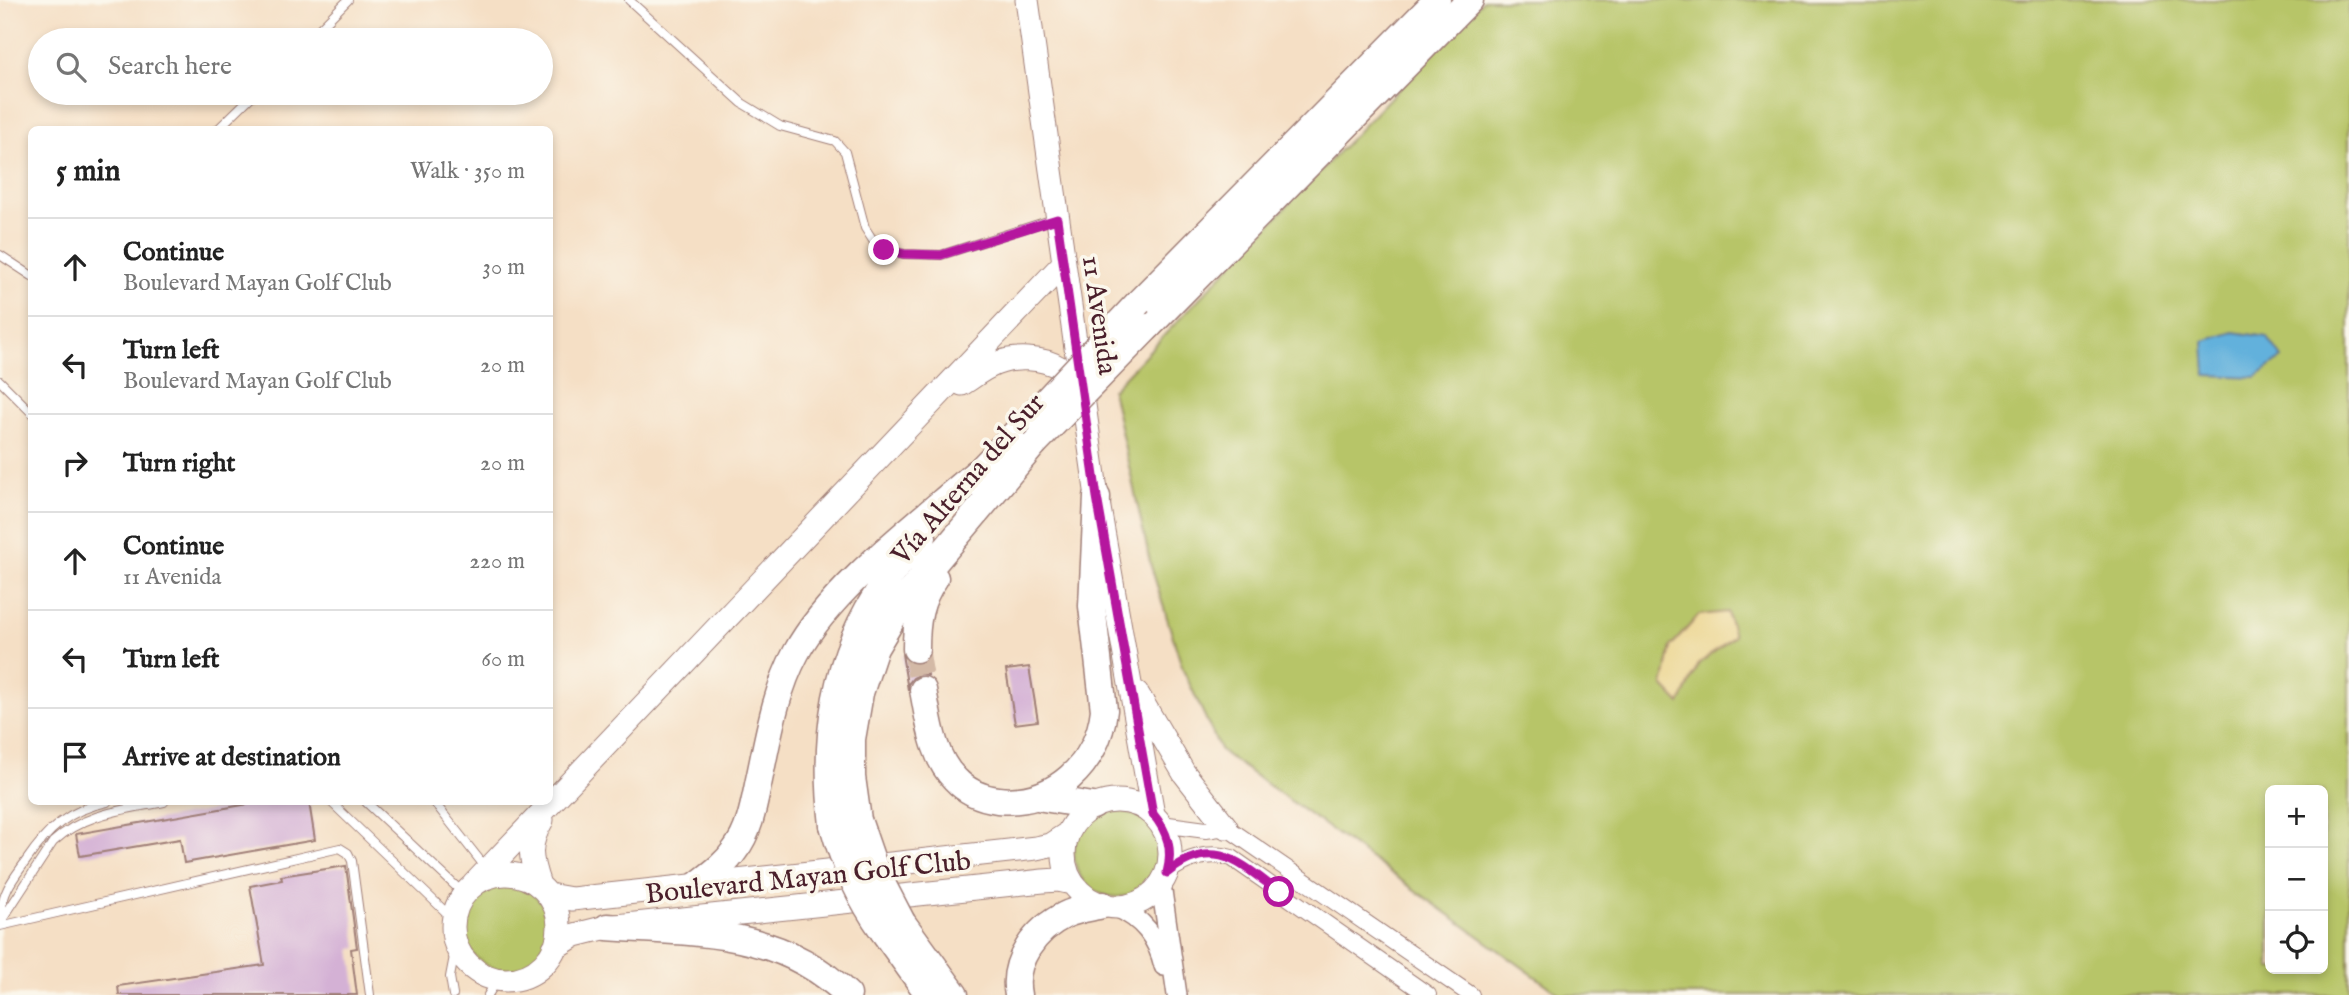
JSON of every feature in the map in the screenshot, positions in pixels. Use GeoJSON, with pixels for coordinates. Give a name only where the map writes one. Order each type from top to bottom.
{"type":"FeatureCollection","features":[{"type":"Feature","properties":{"kind":"highway","name":"Vía Alterna del Sur"},"geometry":{"type":"LineString","coordinates":[[846,822],[828,783],[830,733],[836,691],[849,649],[867,611],[886,581],[976,474],[1139,302],[1437,0]]}},
{"type":"Feature","properties":{"kind":"highway","name":"Vía Alterna del Sur"},"geometry":{"type":"LineString","coordinates":[[955,995],[852,882],[842,855],[852,777],[852,739],[860,692],[875,648],[904,599],[1030,451],[1148,327],[1470,0]]}},
{"type":"Feature","properties":{"kind":"highway"},"geometry":{"type":"LineString","coordinates":[[916,649],[919,607],[926,590],[1030,451]]}},
{"type":"Feature","properties":{"kind":"highway"},"geometry":{"type":"LineString","coordinates":[[696,886],[727,860],[747,830],[779,694],[796,653],[810,631],[869,566],[976,474]]}},
{"type":"Feature","properties":{"kind":"highway"},"geometry":{"type":"LineString","coordinates":[[1037,797],[1062,784],[1078,771],[1088,758],[1102,725],[1103,691],[1092,620],[1091,593],[1097,497]]}},
{"type":"Feature","properties":{"kind":"highway"},"geometry":{"type":"LineString","coordinates":[[923,690],[935,746],[953,778],[974,793],[988,798],[1021,800],[1037,797],[1105,803]]}},
{"type":"Feature","properties":{"kind":"highway"},"geometry":{"type":"LineString","coordinates":[[1018,995],[1017,976],[1020,963],[1035,937],[1053,921],[1068,914],[1110,906]]}},
{"type":"Feature","properties":{"kind":"highway","name":"Vía Alterna del Sur"},"geometry":{"type":"LineString","coordinates":[[893,926],[929,995]]}},
{"type":"Feature","properties":{"kind":"highway"},"geometry":{"type":"LineString","coordinates":[[607,927],[726,936],[761,943],[792,954],[818,968],[848,995]]}},
{"type":"Feature","properties":{"kind":"main road","name":"11 Avenida"},"geometry":{"type":"LineString","coordinates":[[1027,0],[1097,497],[1157,819]]}},
{"type":"Feature","properties":{"kind":"main road"},"geometry":{"type":"LineString","coordinates":[[554,799],[1063,264]]}},
{"type":"Feature","properties":{"kind":"main road"},"geometry":{"type":"LineString","coordinates":[[933,403],[993,364],[1025,359],[1060,368],[1072,379],[1083,397]]}},
{"type":"Feature","properties":{"kind":"main road","name":"11 Avenida"},"geometry":{"type":"LineString","coordinates":[[1105,803],[1129,781],[1132,769],[1122,637]]}},
{"type":"Feature","properties":{"kind":"main road"},"geometry":{"type":"LineString","coordinates":[[1129,679],[1184,773],[1226,827]]}},
{"type":"Feature","properties":{"kind":"main road"},"geometry":{"type":"LineString","coordinates":[[1131,802],[1157,819],[1170,848],[1170,861],[1164,879],[1141,901],[1110,906],[1091,901],[1072,883],[1064,859],[1067,834],[1073,823],[1105,803],[1131,802]]}},
{"type":"Feature","properties":{"kind":"main road"},"geometry":{"type":"LineString","coordinates":[[548,805],[475,883],[453,919],[456,946],[463,958],[485,975],[493,987],[525,976],[547,960],[554,948],[559,921],[532,863],[531,847],[535,832],[551,805]]}},
{"type":"Feature","properties":{"kind":"main road","name":"Boulevard Mayan Golf Club"},"geometry":{"type":"LineString","coordinates":[[544,890],[572,900],[1036,848],[1050,845],[1067,834]]}},
{"type":"Feature","properties":{"kind":"main road"},"geometry":{"type":"LineString","coordinates":[[475,883],[500,874],[514,874],[527,878],[544,890]]}},
{"type":"Feature","properties":{"kind":"main road","name":"Boulevard Mayan Golf Club"},"geometry":{"type":"LineString","coordinates":[[554,948],[575,935],[607,927],[1042,881],[1072,883]]}},
{"type":"Feature","properties":{"kind":"street"},"geometry":{"type":"LineString","coordinates":[[1157,819],[1206,830],[1226,827],[1471,995]]}},
{"type":"Feature","properties":{"kind":"street"},"geometry":{"type":"LineString","coordinates":[[1177,995],[1164,879],[1176,866],[1205,855],[1220,854],[1232,858],[1428,995]]}},
{"type":"Feature","properties":{"kind":"street"},"geometry":{"type":"LineString","coordinates":[[1110,906],[1137,918],[1152,935],[1161,954],[1171,995]]}},
{"type":"Feature","properties":{"kind":"street"},"geometry":{"type":"LineString","coordinates":[[1398,995],[1409,982]]}},
{"type":"Feature","properties":{"kind":"lane"},"geometry":{"type":"LineString","coordinates":[[319,28],[348,0]]}},
{"type":"Feature","properties":{"kind":"lane"},"geometry":{"type":"LineString","coordinates":[[629,0],[742,103],[780,126],[835,141],[845,152],[866,228],[874,242],[884,250],[904,254],[941,255],[1057,219]]}},
{"type":"Feature","properties":{"kind":"lane"},"geometry":{"type":"LineString","coordinates":[[222,126],[243,105]]}},
{"type":"Feature","properties":{"kind":"lane"},"geometry":{"type":"LineString","coordinates":[[0,255],[28,273]]}},
{"type":"Feature","properties":{"kind":"lane"},"geometry":{"type":"LineString","coordinates":[[0,381],[28,409]]}},
{"type":"Feature","properties":{"kind":"lane"},"geometry":{"type":"LineString","coordinates":[[0,914],[4,891],[43,836],[69,815],[96,805]]}},
{"type":"Feature","properties":{"kind":"lane"},"geometry":{"type":"LineString","coordinates":[[0,925],[53,842],[63,833],[94,816],[149,805]]}},
{"type":"Feature","properties":{"kind":"lane"},"geometry":{"type":"LineString","coordinates":[[334,805],[453,919]]}},
{"type":"Feature","properties":{"kind":"lane"},"geometry":{"type":"LineString","coordinates":[[370,805],[475,883]]}},
{"type":"Feature","properties":{"kind":"lane"},"geometry":{"type":"LineString","coordinates":[[436,805],[451,823],[475,883]]}},
{"type":"Feature","properties":{"kind":"lane"},"geometry":{"type":"LineString","coordinates":[[0,925],[340,848],[348,853],[352,861],[370,995]]}},
{"type":"Feature","properties":{"kind":"lane"},"geometry":{"type":"LineString","coordinates":[[453,995],[450,977],[456,946]]}},
{"type":"Feature","properties":{"kind":"green space"},"geometry":{"type":"Polygon","coordinates":[[[1483,0],[2349,0],[2349,995],[1561,995],[1221,751],[1183,670],[1151,566],[1112,390],[1483,0]]]}},
{"type":"Feature","properties":{"kind":"green space"},"geometry":{"type":"Polygon","coordinates":[[[1117,811],[1141,818],[1153,830],[1160,854],[1153,878],[1141,890],[1117,897],[1093,890],[1081,878],[1074,854],[1081,830],[1093,818],[1117,811]]]}},
{"type":"Feature","properties":{"kind":"green space"},"geometry":{"type":"Polygon","coordinates":[[[506,884],[530,891],[542,903],[549,927],[542,951],[530,963],[506,970],[482,963],[470,951],[463,927],[470,903],[482,891],[506,884]]]}},
{"type":"Feature","properties":{"kind":"sand"},"geometry":{"type":"Polygon","coordinates":[[[1727,612],[1734,636],[1699,664],[1680,704],[1663,686],[1671,646],[1699,615],[1727,612]]]}},
{"type":"Feature","properties":{"kind":"water"},"geometry":{"type":"Polygon","coordinates":[[[2234,332],[2267,337],[2282,358],[2256,377],[2206,375],[2204,341],[2234,332]]]}},
{"type":"Feature","properties":{"kind":"building"},"geometry":{"type":"Polygon","coordinates":[[[902,654],[909,663],[916,665],[926,661],[928,675],[921,674],[913,678],[908,684],[908,690],[902,654]]]}},
{"type":"Feature","properties":{"kind":"building"},"geometry":{"type":"Polygon","coordinates":[[[1029,667],[1038,721],[1015,724],[1006,670],[1029,667]]]}},
{"type":"Feature","properties":{"kind":"building"},"geometry":{"type":"Polygon","coordinates":[[[243,805],[309,805],[315,840],[184,863],[180,839],[80,856],[76,834],[243,805]]]}},
{"type":"Feature","properties":{"kind":"building"},"geometry":{"type":"Polygon","coordinates":[[[346,866],[357,948],[351,949],[357,995],[119,995],[118,986],[264,965],[250,886],[282,880],[281,876],[346,866]]]}},
{"type":"Feature","properties":{"kind":"tunnel"},"geometry":{"type":"LineString","coordinates":[[916,649],[923,690]]}},
{"type":"Feature","properties":{"kind":"route"},"geometry":{"type":"LineString","coordinates":[[884,250],[904,254],[941,255],[1057,219],[1097,497],[1153,814],[1167,835],[1170,848],[1167,873],[1188,860],[1220,854],[1232,858],[1279,892]]}}]}
